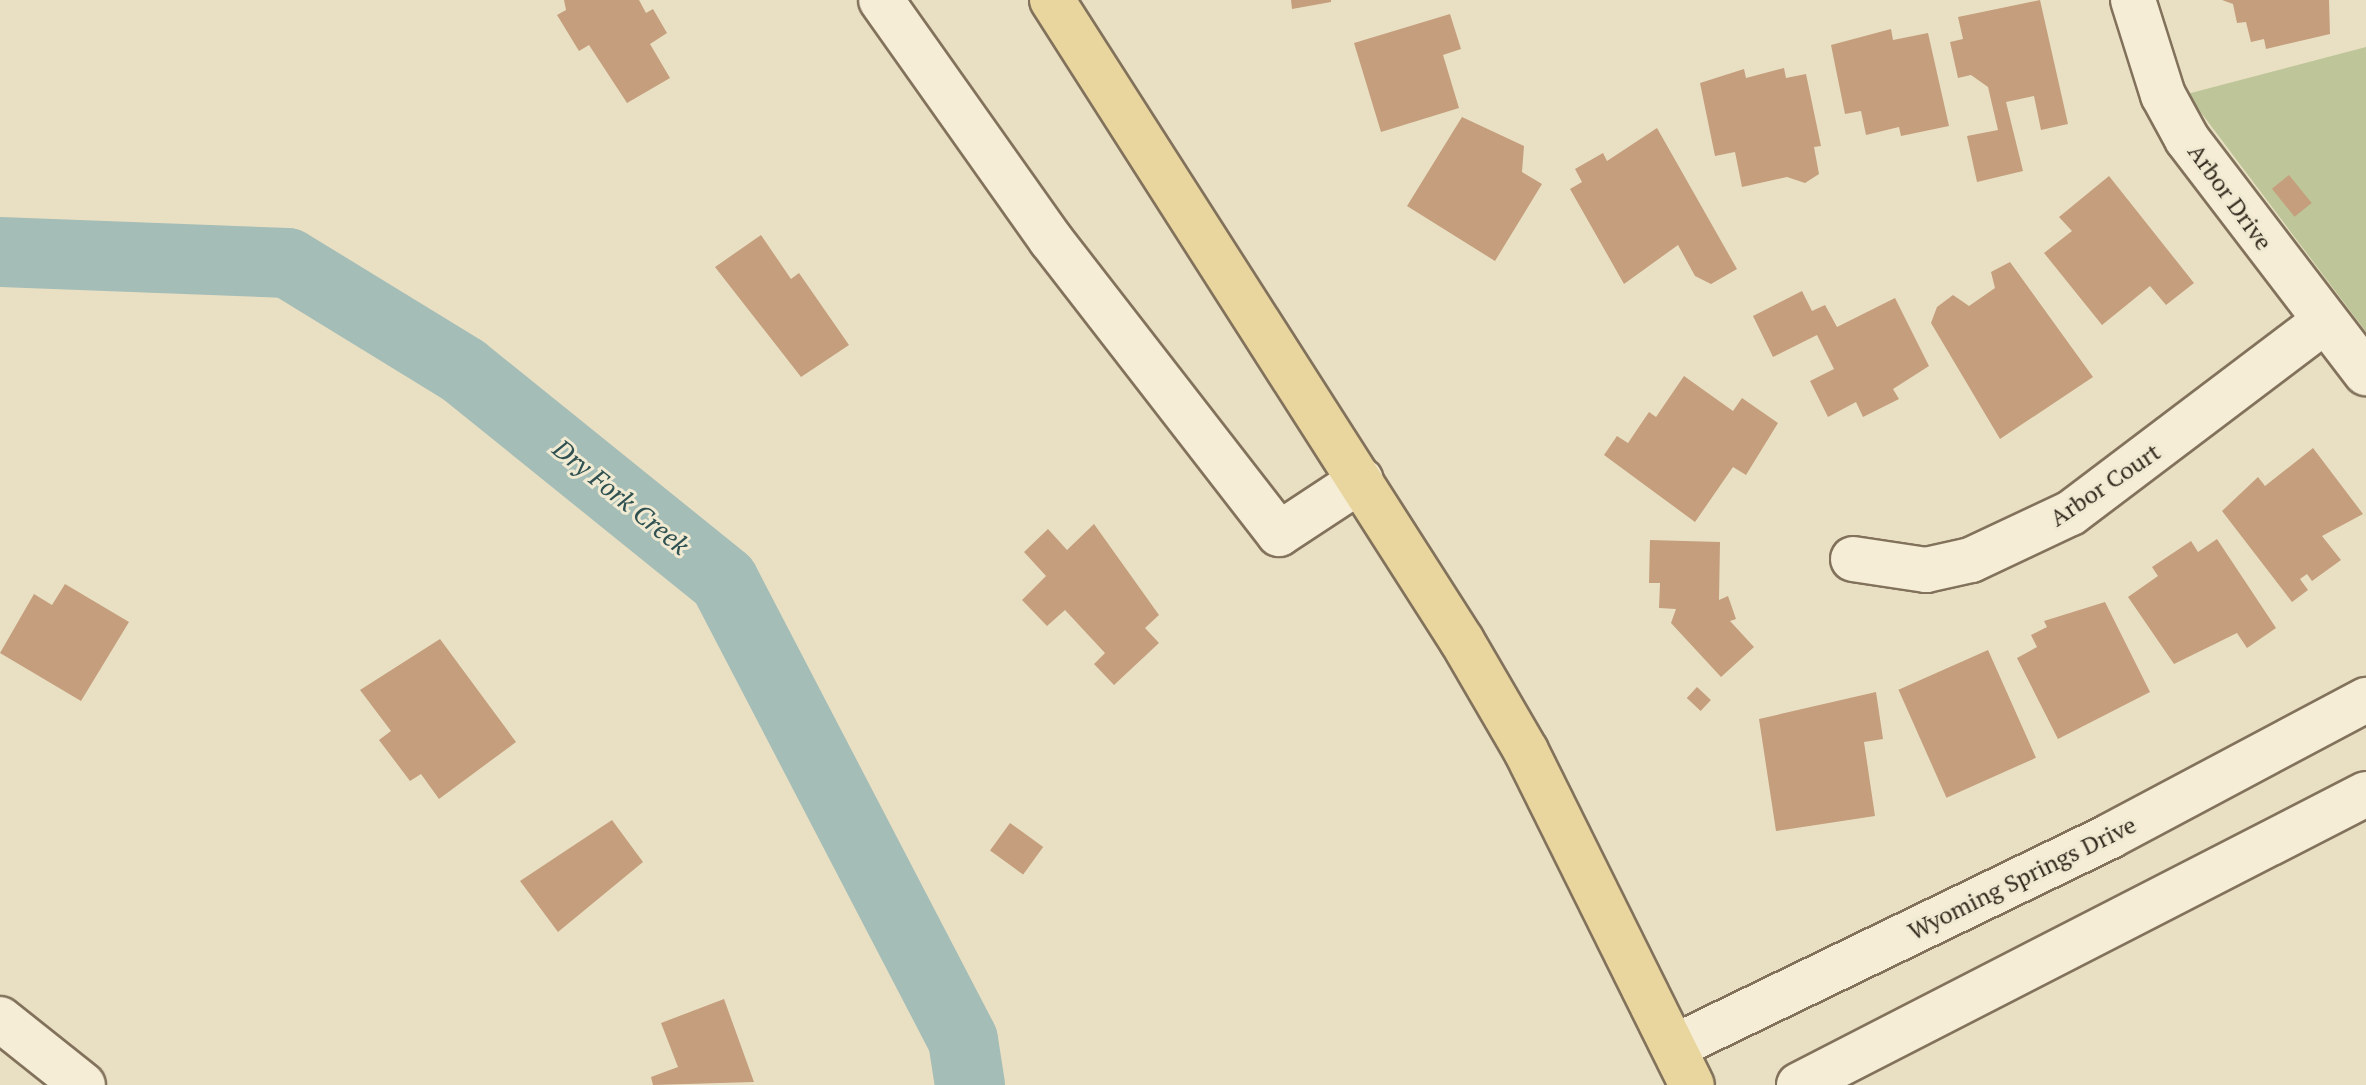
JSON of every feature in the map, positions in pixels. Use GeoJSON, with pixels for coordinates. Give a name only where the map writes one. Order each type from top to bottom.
{"type":"FeatureCollection","features":[{"type":"Feature","properties":{"kind":"main road"},"geometry":{"type":"LineString","coordinates":[[1052,0],[1361,480],[1526,751],[1683,1066]]}},
{"type":"Feature","properties":{"kind":"street"},"geometry":{"type":"LineString","coordinates":[[881,0],[1051,240],[1279,534],[1361,480]]}},
{"type":"Feature","properties":{"kind":"street","name":"Arbor Drive"},"geometry":{"type":"LineString","coordinates":[[2133,0],[2163,95],[2187,139],[2366,373]]}},
{"type":"Feature","properties":{"kind":"street","name":"Arbor Court"},"geometry":{"type":"LineString","coordinates":[[1853,559],[1926,570],[1971,560],[2071,513],[2325,321]]}},
{"type":"Feature","properties":{"kind":"street","name":"Wyoming Springs Drive"},"geometry":{"type":"LineString","coordinates":[[1683,1066],[2366,700]]}},
{"type":"Feature","properties":{"kind":"street"},"geometry":{"type":"LineString","coordinates":[[1799,1085],[2366,794]]}},
{"type":"Feature","properties":{"kind":"street"},"geometry":{"type":"LineString","coordinates":[[0,1019],[83,1085]]}},
{"type":"Feature","properties":{"kind":"green space"},"geometry":{"type":"Polygon","coordinates":[[[2366,47],[2366,332],[2187,94],[2366,47]]]}},
{"type":"Feature","properties":{"kind":"building"},"geometry":{"type":"Polygon","coordinates":[[[564,0],[639,0],[646,13],[653,9],[667,33],[650,44],[670,78],[627,103],[589,45],[579,51],[557,15],[566,10],[564,0]]]}},
{"type":"Feature","properties":{"kind":"building"},"geometry":{"type":"Polygon","coordinates":[[[1291,0],[1331,0],[1331,2],[1292,9],[1291,0]]]}},
{"type":"Feature","properties":{"kind":"building"},"geometry":{"type":"Polygon","coordinates":[[[2040,0],[2068,124],[2041,130],[2034,96],[2006,102],[2023,171],[1977,182],[1967,136],[1998,130],[1988,87],[1971,75],[1958,78],[1950,42],[1963,39],[1958,17],[2040,0]]]}},
{"type":"Feature","properties":{"kind":"building"},"geometry":{"type":"Polygon","coordinates":[[[2222,0],[2329,0],[2330,34],[2266,49],[2264,39],[2251,42],[2246,22],[2237,23],[2233,4],[2222,0]]]}},
{"type":"Feature","properties":{"kind":"building"},"geometry":{"type":"Polygon","coordinates":[[[1450,14],[1461,49],[1443,55],[1459,108],[1381,132],[1354,43],[1450,14]]]}},
{"type":"Feature","properties":{"kind":"building"},"geometry":{"type":"Polygon","coordinates":[[[1891,29],[1893,40],[1928,33],[1949,126],[1901,136],[1899,127],[1866,135],[1861,111],[1845,114],[1831,45],[1891,29]]]}},
{"type":"Feature","properties":{"kind":"building"},"geometry":{"type":"Polygon","coordinates":[[[1784,68],[1786,78],[1806,74],[1821,146],[1814,147],[1819,174],[1805,183],[1787,177],[1742,187],[1735,152],[1715,156],[1700,83],[1744,69],[1746,78],[1784,68]]]}},
{"type":"Feature","properties":{"kind":"building"},"geometry":{"type":"Polygon","coordinates":[[[1462,117],[1524,146],[1522,172],[1542,184],[1495,261],[1407,206],[1462,117]]]}},
{"type":"Feature","properties":{"kind":"building"},"geometry":{"type":"Polygon","coordinates":[[[1657,128],[1737,269],[1711,284],[1695,276],[1678,245],[1624,284],[1570,189],[1582,182],[1575,169],[1603,153],[1607,161],[1657,128]]]}},
{"type":"Feature","properties":{"kind":"building"},"geometry":{"type":"Polygon","coordinates":[[[2289,175],[2312,203],[2295,217],[2272,189],[2289,175]]]}},
{"type":"Feature","properties":{"kind":"building"},"geometry":{"type":"Polygon","coordinates":[[[2109,176],[2194,283],[2166,305],[2150,286],[2102,325],[2044,253],[2072,231],[2059,217],[2109,176]]]}},
{"type":"Feature","properties":{"kind":"building"},"geometry":{"type":"Polygon","coordinates":[[[761,235],[791,279],[799,273],[849,345],[801,377],[715,267],[761,235]]]}},
{"type":"Feature","properties":{"kind":"building"},"geometry":{"type":"Polygon","coordinates":[[[2010,262],[2093,377],[2000,439],[1931,323],[1937,307],[1953,295],[1969,306],[1995,288],[1991,272],[2010,262]]]}},
{"type":"Feature","properties":{"kind":"building"},"geometry":{"type":"Polygon","coordinates":[[[1802,291],[1812,311],[1825,305],[1837,327],[1895,298],[1929,366],[1893,389],[1899,399],[1863,417],[1856,402],[1828,417],[1810,381],[1834,369],[1817,335],[1773,357],[1753,316],[1802,291]]]}},
{"type":"Feature","properties":{"kind":"building"},"geometry":{"type":"Polygon","coordinates":[[[1684,376],[1733,411],[1742,398],[1778,423],[1746,475],[1733,467],[1695,522],[1604,455],[1617,436],[1628,443],[1649,412],[1656,417],[1684,376]]]}},
{"type":"Feature","properties":{"kind":"building"},"geometry":{"type":"Polygon","coordinates":[[[2313,448],[2363,514],[2322,536],[2341,560],[2312,581],[2307,574],[2300,579],[2308,590],[2292,602],[2222,511],[2258,477],[2265,486],[2313,448]]]}},
{"type":"Feature","properties":{"kind":"building"},"geometry":{"type":"Polygon","coordinates":[[[1094,524],[1159,615],[1145,628],[1159,643],[1114,685],[1094,664],[1105,653],[1065,610],[1047,626],[1022,600],[1046,576],[1024,552],[1048,529],[1067,550],[1094,524]]]}},
{"type":"Feature","properties":{"kind":"building"},"geometry":{"type":"Polygon","coordinates":[[[2217,539],[2276,628],[2247,648],[2237,633],[2174,664],[2128,597],[2158,576],[2152,567],[2191,541],[2198,552],[2217,539]]]}},
{"type":"Feature","properties":{"kind":"building"},"geometry":{"type":"Polygon","coordinates":[[[1650,540],[1720,542],[1719,600],[1728,596],[1736,619],[1730,621],[1754,647],[1721,677],[1671,623],[1676,609],[1659,608],[1660,583],[1649,583],[1650,540]]]}},
{"type":"Feature","properties":{"kind":"building"},"geometry":{"type":"Polygon","coordinates":[[[65,584],[129,622],[81,701],[0,653],[34,594],[52,605],[65,584]]]}},
{"type":"Feature","properties":{"kind":"building"},"geometry":{"type":"Polygon","coordinates":[[[2105,602],[2150,692],[2058,739],[2017,658],[2037,647],[2031,635],[2047,627],[2044,621],[2105,602]]]}},
{"type":"Feature","properties":{"kind":"building"},"geometry":{"type":"Polygon","coordinates":[[[440,639],[516,742],[439,799],[421,774],[410,781],[379,740],[391,731],[360,690],[440,639]]]}},
{"type":"Feature","properties":{"kind":"building"},"geometry":{"type":"Polygon","coordinates":[[[1988,650],[2036,758],[1946,798],[1898,690],[1988,650]]]}},
{"type":"Feature","properties":{"kind":"building"},"geometry":{"type":"Polygon","coordinates":[[[1697,687],[1711,700],[1701,711],[1687,698],[1697,687]]]}},
{"type":"Feature","properties":{"kind":"building"},"geometry":{"type":"Polygon","coordinates":[[[1876,692],[1883,739],[1864,742],[1875,816],[1776,831],[1759,719],[1876,692]]]}},
{"type":"Feature","properties":{"kind":"building"},"geometry":{"type":"Polygon","coordinates":[[[612,820],[643,862],[558,932],[520,881],[612,820]]]}},
{"type":"Feature","properties":{"kind":"building"},"geometry":{"type":"Polygon","coordinates":[[[1010,823],[1043,847],[1023,875],[990,851],[1010,823]]]}},
{"type":"Feature","properties":{"kind":"building"},"geometry":{"type":"Polygon","coordinates":[[[724,999],[754,1082],[653,1085],[651,1077],[678,1067],[661,1023],[724,999]]]}},
{"type":"Feature","properties":{"kind":"waterway","name":"Dry Fork Creek"},"geometry":{"type":"LineString","coordinates":[[0,252],[288,263],[464,371],[724,581],[963,1040],[970,1085]]}}]}
